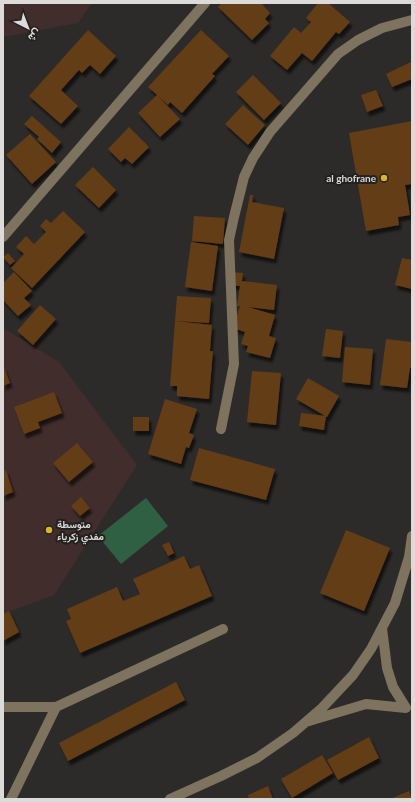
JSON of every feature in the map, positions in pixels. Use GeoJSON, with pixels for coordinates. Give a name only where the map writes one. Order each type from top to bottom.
{"type":"FeatureCollection","features":[{"type":"Feature","properties":{"kind":"street"},"geometry":{"type":"LineString","coordinates":[[3,237],[205,3]]}},
{"type":"Feature","properties":{"kind":"street"},"geometry":{"type":"LineString","coordinates":[[221,429],[234,364],[230,240],[244,177],[253,158],[270,132],[338,54],[358,40],[382,28],[412,20]]}},
{"type":"Feature","properties":{"kind":"street"},"geometry":{"type":"LineString","coordinates":[[170,799],[257,758],[292,733],[322,708],[353,675],[371,649],[395,603],[409,557],[412,536]]}},
{"type":"Feature","properties":{"kind":"street"},"geometry":{"type":"LineString","coordinates":[[382,628],[387,668],[393,687],[409,708]]}},
{"type":"Feature","properties":{"kind":"street"},"geometry":{"type":"LineString","coordinates":[[3,707],[56,707],[223,629]]}},
{"type":"Feature","properties":{"kind":"street"},"geometry":{"type":"LineString","coordinates":[[305,722],[366,704],[409,708]]}},
{"type":"Feature","properties":{"kind":"street"},"geometry":{"type":"LineString","coordinates":[[11,799],[56,707]]}},
{"type":"Feature","properties":{"kind":"shaded area"},"geometry":{"type":"Polygon","coordinates":[[[3,3],[92,3],[78,23],[3,37],[3,3]]]}},
{"type":"Feature","properties":{"kind":"shaded area","name":"متوسطة مفدي زكرياء"},"geometry":{"type":"Polygon","coordinates":[[[3,328],[59,362],[137,465],[54,595],[3,614],[3,328]]]}},
{"type":"Feature","properties":{"kind":"green space"},"geometry":{"type":"Polygon","coordinates":[[[146,498],[168,526],[121,564],[98,536],[146,498]]]}},
{"type":"Feature","properties":{"kind":"building"},"geometry":{"type":"Polygon","coordinates":[[[222,3],[263,3],[262,4],[270,13],[265,19],[269,23],[252,40],[218,7],[222,3]]]}},
{"type":"Feature","properties":{"kind":"building"},"geometry":{"type":"Polygon","coordinates":[[[318,3],[328,3],[350,22],[339,34],[336,32],[312,61],[302,53],[287,70],[270,56],[294,27],[301,33],[311,22],[306,18],[318,3]]]}},
{"type":"Feature","properties":{"kind":"building"},"geometry":{"type":"Polygon","coordinates":[[[88,30],[116,56],[100,74],[90,65],[82,73],[79,70],[61,90],[78,106],[61,124],[29,96],[88,30]]]}},
{"type":"Feature","properties":{"kind":"building"},"geometry":{"type":"Polygon","coordinates":[[[201,30],[229,56],[212,74],[215,76],[182,113],[170,102],[168,105],[158,96],[180,119],[160,137],[138,113],[157,95],[148,87],[201,30]]]}},
{"type":"Feature","properties":{"kind":"building"},"geometry":{"type":"Polygon","coordinates":[[[411,62],[412,79],[392,87],[386,74],[411,62]]]}},
{"type":"Feature","properties":{"kind":"building"},"geometry":{"type":"Polygon","coordinates":[[[253,75],[281,103],[264,120],[236,92],[253,75]]]}},
{"type":"Feature","properties":{"kind":"building"},"geometry":{"type":"Polygon","coordinates":[[[376,90],[383,106],[367,112],[361,95],[376,90]]]}},
{"type":"Feature","properties":{"kind":"building"},"geometry":{"type":"Polygon","coordinates":[[[243,105],[265,125],[248,145],[225,124],[243,105]]]}},
{"type":"Feature","properties":{"kind":"building"},"geometry":{"type":"Polygon","coordinates":[[[32,116],[61,142],[52,153],[37,139],[39,137],[24,124],[32,116]]]}},
{"type":"Feature","properties":{"kind":"building","name":"al ghofrane"},"geometry":{"type":"Polygon","coordinates":[[[412,121],[412,184],[405,185],[410,215],[398,217],[399,225],[366,231],[349,133],[412,121]]]}},
{"type":"Feature","properties":{"kind":"building"},"geometry":{"type":"Polygon","coordinates":[[[129,127],[149,147],[132,164],[125,158],[121,162],[108,149],[129,127]]]}},
{"type":"Feature","properties":{"kind":"building"},"geometry":{"type":"Polygon","coordinates":[[[30,134],[56,162],[32,184],[6,155],[30,134]]]}},
{"type":"Feature","properties":{"kind":"building"},"geometry":{"type":"Polygon","coordinates":[[[93,167],[116,190],[99,208],[75,185],[93,167]]]}},
{"type":"Feature","properties":{"kind":"building"},"geometry":{"type":"Polygon","coordinates":[[[250,195],[253,195],[252,202],[284,208],[274,259],[239,252],[250,195]]]}},
{"type":"Feature","properties":{"kind":"building"},"geometry":{"type":"Polygon","coordinates":[[[63,211],[85,232],[32,288],[11,268],[24,254],[16,247],[26,236],[34,244],[46,232],[40,226],[46,219],[51,223],[63,211]]]}},
{"type":"Feature","properties":{"kind":"building"},"geometry":{"type":"Polygon","coordinates":[[[194,216],[225,218],[223,244],[192,241],[194,216]]]}},
{"type":"Feature","properties":{"kind":"building"},"geometry":{"type":"Polygon","coordinates":[[[191,242],[218,246],[212,291],[185,287],[191,242]]]}},
{"type":"Feature","properties":{"kind":"building"},"geometry":{"type":"Polygon","coordinates":[[[8,253],[15,261],[10,265],[3,257],[8,253]]]}},
{"type":"Feature","properties":{"kind":"building"},"geometry":{"type":"Polygon","coordinates":[[[402,258],[412,260],[412,289],[395,285],[402,258]]]}},
{"type":"Feature","properties":{"kind":"building"},"geometry":{"type":"Polygon","coordinates":[[[14,272],[32,291],[24,298],[31,305],[18,316],[3,300],[3,283],[14,272]]]}},
{"type":"Feature","properties":{"kind":"building"},"geometry":{"type":"Polygon","coordinates":[[[231,272],[243,273],[242,281],[277,285],[274,310],[248,307],[275,315],[269,336],[276,338],[270,358],[246,352],[248,346],[241,344],[245,332],[233,328],[240,306],[237,306],[240,286],[229,285],[231,272]]]}},
{"type":"Feature","properties":{"kind":"building"},"geometry":{"type":"Polygon","coordinates":[[[177,296],[211,298],[209,323],[175,321],[177,296]]]}},
{"type":"Feature","properties":{"kind":"building"},"geometry":{"type":"Polygon","coordinates":[[[40,305],[56,319],[33,345],[17,331],[40,305]]]}},
{"type":"Feature","properties":{"kind":"building"},"geometry":{"type":"Polygon","coordinates":[[[175,321],[212,325],[210,351],[213,351],[209,399],[177,396],[177,386],[170,386],[175,321]]]}},
{"type":"Feature","properties":{"kind":"building"},"geometry":{"type":"Polygon","coordinates":[[[326,329],[343,331],[340,358],[322,356],[326,329]]]}},
{"type":"Feature","properties":{"kind":"building"},"geometry":{"type":"Polygon","coordinates":[[[386,339],[412,342],[412,368],[410,368],[407,388],[380,385],[386,339]]]}},
{"type":"Feature","properties":{"kind":"building"},"geometry":{"type":"Polygon","coordinates":[[[345,347],[373,349],[370,385],[342,382],[345,347]]]}},
{"type":"Feature","properties":{"kind":"building"},"geometry":{"type":"Polygon","coordinates":[[[3,365],[10,383],[3,386],[3,365]]]}},
{"type":"Feature","properties":{"kind":"building"},"geometry":{"type":"Polygon","coordinates":[[[252,371],[281,373],[276,425],[247,422],[252,371]]]}},
{"type":"Feature","properties":{"kind":"building"},"geometry":{"type":"Polygon","coordinates":[[[308,378],[339,396],[327,417],[296,399],[308,378]]]}},
{"type":"Feature","properties":{"kind":"building"},"geometry":{"type":"Polygon","coordinates":[[[54,392],[62,413],[38,422],[40,428],[24,434],[14,407],[54,392]]]}},
{"type":"Feature","properties":{"kind":"building"},"geometry":{"type":"Polygon","coordinates":[[[165,399],[197,409],[189,433],[194,435],[189,448],[186,447],[181,464],[148,454],[165,399]]]}},
{"type":"Feature","properties":{"kind":"building"},"geometry":{"type":"Polygon","coordinates":[[[301,413],[326,416],[324,430],[299,426],[301,413]]]}},
{"type":"Feature","properties":{"kind":"building"},"geometry":{"type":"Polygon","coordinates":[[[133,417],[149,417],[149,431],[133,431],[133,417]]]}},
{"type":"Feature","properties":{"kind":"building"},"geometry":{"type":"Polygon","coordinates":[[[77,443],[93,462],[69,482],[53,463],[77,443]]]}},
{"type":"Feature","properties":{"kind":"building"},"geometry":{"type":"Polygon","coordinates":[[[199,448],[275,469],[266,500],[190,480],[199,448]]]}},
{"type":"Feature","properties":{"kind":"building"},"geometry":{"type":"Polygon","coordinates":[[[6,470],[13,492],[3,496],[3,471],[6,470]]]}},
{"type":"Feature","properties":{"kind":"building"},"geometry":{"type":"Polygon","coordinates":[[[81,497],[90,508],[80,516],[71,506],[81,497]]]}},
{"type":"Feature","properties":{"kind":"building"},"geometry":{"type":"Polygon","coordinates":[[[346,530],[390,548],[364,611],[320,593],[346,530]]]}},
{"type":"Feature","properties":{"kind":"building"},"geometry":{"type":"Polygon","coordinates":[[[169,542],[174,553],[168,556],[162,545],[169,542]]]}},
{"type":"Feature","properties":{"kind":"building"},"geometry":{"type":"Polygon","coordinates":[[[184,556],[190,569],[199,565],[212,596],[80,653],[66,621],[71,619],[67,609],[117,587],[123,601],[140,594],[133,579],[184,556]]]}},
{"type":"Feature","properties":{"kind":"building"},"geometry":{"type":"Polygon","coordinates":[[[9,611],[19,632],[3,641],[3,614],[9,611]]]}},
{"type":"Feature","properties":{"kind":"building"},"geometry":{"type":"Polygon","coordinates":[[[176,682],[185,700],[68,761],[59,743],[176,682]]]}},
{"type":"Feature","properties":{"kind":"building"},"geometry":{"type":"Polygon","coordinates":[[[369,737],[379,758],[338,780],[327,760],[369,737]]]}},
{"type":"Feature","properties":{"kind":"building"},"geometry":{"type":"Polygon","coordinates":[[[322,755],[333,773],[292,798],[281,779],[322,755]]]}},
{"type":"Feature","properties":{"kind":"building"},"geometry":{"type":"Polygon","coordinates":[[[268,786],[273,799],[249,799],[248,795],[268,786]]]}},
{"type":"Feature","properties":{"kind":"building"},"geometry":{"type":"Polygon","coordinates":[[[409,791],[412,799],[390,799],[409,791]]]}},
{"type":"Feature","properties":{"kind":"place","name":"al ghofrane"},"geometry":{"type":"Point","coordinates":[384,178]}},
{"type":"Feature","properties":{"kind":"place","name":"متوسطة مفدي زكرياء"},"geometry":{"type":"Point","coordinates":[49,530]}}]}
